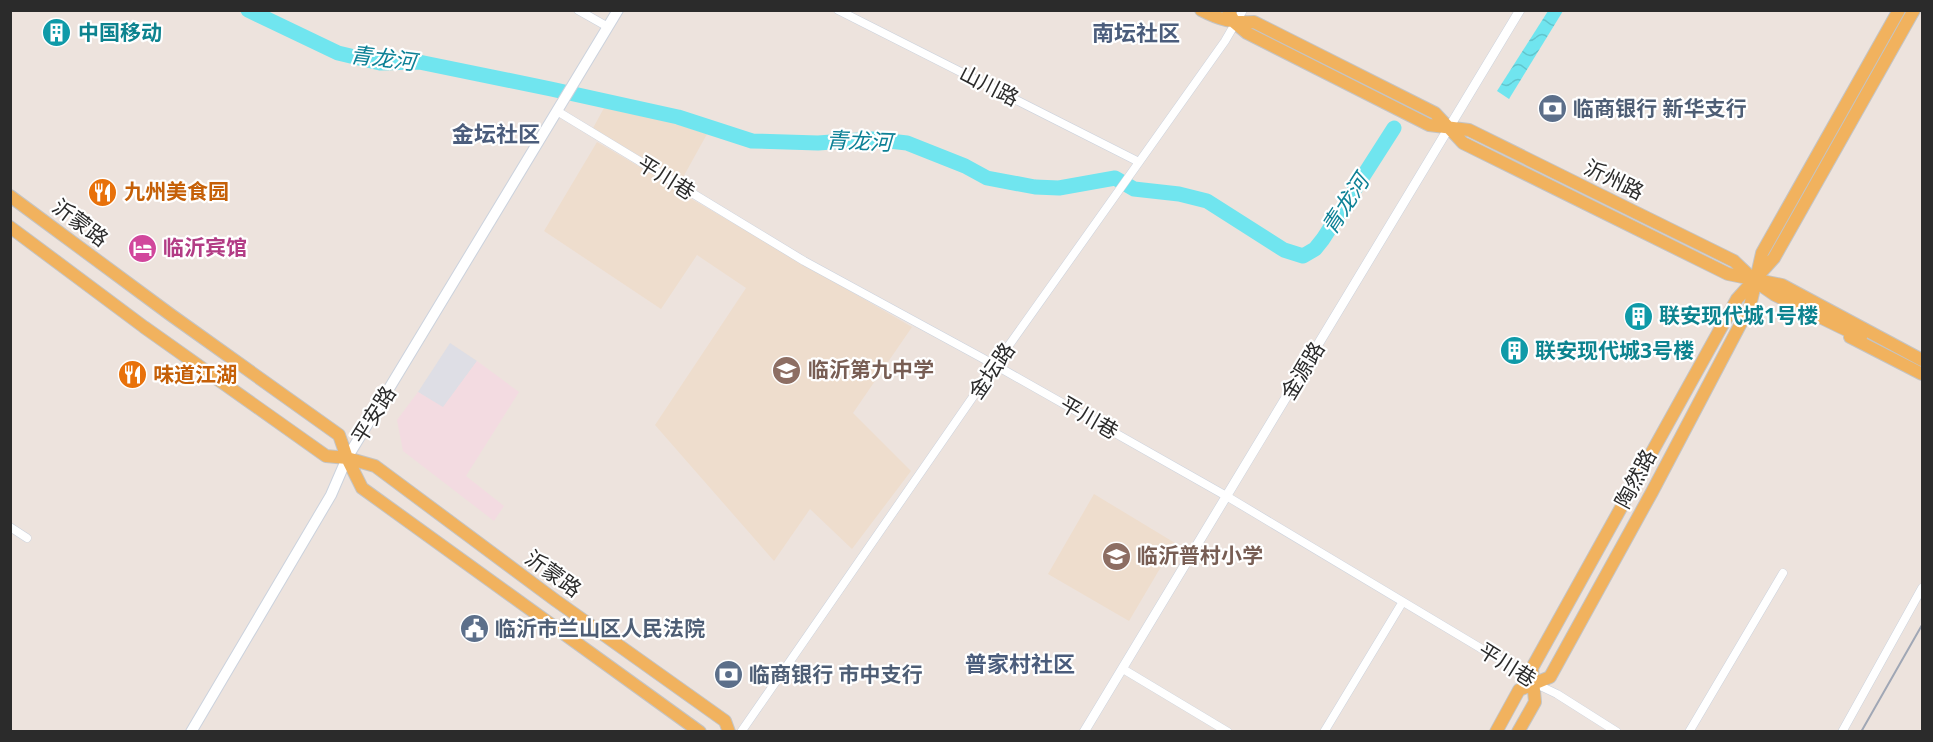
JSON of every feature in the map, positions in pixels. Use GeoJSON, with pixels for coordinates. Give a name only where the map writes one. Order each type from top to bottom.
{"type":"FeatureCollection","features":[{"type":"Feature","properties":{"kind":"main road"},"geometry":{"type":"LineString","coordinates":[[608,27],[618,10]]}},
{"type":"Feature","properties":{"kind":"main road","name":"沂州路"},"geometry":{"type":"LineString","coordinates":[[1201,10],[1220,20],[1235,23]]}},
{"type":"Feature","properties":{"kind":"main road","name":"沂州路"},"geometry":{"type":"LineString","coordinates":[[1228,10],[1235,23],[1247,33],[1429,125],[1469,130],[1734,261],[1755,281],[1775,295],[1828,315],[1923,360]]}},
{"type":"Feature","properties":{"kind":"main road","name":"陶然路"},"geometry":{"type":"LineString","coordinates":[[1496,732],[1519,690],[1550,676],[1652,492],[1750,306],[1762,253],[1899,10]]}},
{"type":"Feature","properties":{"kind":"main road","name":"陶然路"},"geometry":{"type":"LineString","coordinates":[[1518,732],[1535,702],[1532,668],[1737,299],[1774,259],[1914,10]]}},
{"type":"Feature","properties":{"kind":"main road","name":"平安路"},"geometry":{"type":"LineString","coordinates":[[191,732],[331,495],[347,458],[608,27]]}},
{"type":"Feature","properties":{"kind":"main road","name":"沂蒙路"},"geometry":{"type":"LineString","coordinates":[[10,196],[339,435],[347,458],[362,488],[700,732]]}},
{"type":"Feature","properties":{"kind":"main road","name":"沂蒙路"},"geometry":{"type":"LineString","coordinates":[[10,227],[161,339],[326,456],[347,458],[375,466],[555,600],[725,721],[729,732]]}},
{"type":"Feature","properties":{"kind":"main road"},"geometry":{"type":"LineString","coordinates":[[1828,315],[1851,316],[1923,352]]}},
{"type":"Feature","properties":{"kind":"main road"},"geometry":{"type":"LineString","coordinates":[[1828,315],[1837,330],[1923,374]]}},
{"type":"Feature","properties":{"kind":"main road","name":"沂州路"},"geometry":{"type":"LineString","coordinates":[[1828,315],[1923,368]]}},
{"type":"Feature","properties":{"kind":"street"},"geometry":{"type":"LineString","coordinates":[[579,10],[608,27]]}},
{"type":"Feature","properties":{"kind":"street","name":"山川路"},"geometry":{"type":"LineString","coordinates":[[838,10],[1139,162]]}},
{"type":"Feature","properties":{"kind":"street","name":"金坛路"},"geometry":{"type":"LineString","coordinates":[[741,732],[995,365],[1225,41],[1243,10]]}},
{"type":"Feature","properties":{"kind":"street","name":"金源路"},"geometry":{"type":"LineString","coordinates":[[1084,732],[1520,10]]}},
{"type":"Feature","properties":{"kind":"street","name":"平川巷"},"geometry":{"type":"LineString","coordinates":[[560,106],[804,261],[995,365],[1228,497],[1402,603],[1518,670],[1534,683],[1557,694],[1617,732]]}},
{"type":"Feature","properties":{"kind":"street"},"geometry":{"type":"LineString","coordinates":[[10,527],[27,538]]}},
{"type":"Feature","properties":{"kind":"street"},"geometry":{"type":"LineString","coordinates":[[1689,732],[1783,573]]}},
{"type":"Feature","properties":{"kind":"street"},"geometry":{"type":"LineString","coordinates":[[1842,732],[1923,588]]}},
{"type":"Feature","properties":{"kind":"street"},"geometry":{"type":"LineString","coordinates":[[1324,732],[1402,603]]}},
{"type":"Feature","properties":{"kind":"street"},"geometry":{"type":"LineString","coordinates":[[1123,669],[1228,732]]}},
{"type":"Feature","properties":{"kind":"shaded area","name":"临沂第九中学"},"geometry":{"type":"Polygon","coordinates":[[[604,108],[650,116],[707,134],[676,190],[912,327],[853,413],[911,471],[852,549],[810,509],[774,561],[655,425],[746,288],[697,255],[661,309],[544,231],[597,142],[664,181],[669,174],[593,128],[604,108]]]}},
{"type":"Feature","properties":{"kind":"shaded area"},"geometry":{"type":"Polygon","coordinates":[[[450,343],[477,361],[443,408],[418,392],[450,343]]]}},
{"type":"Feature","properties":{"kind":"shaded area"},"geometry":{"type":"Polygon","coordinates":[[[477,361],[519,392],[466,476],[504,506],[494,521],[403,451],[397,420],[418,392],[443,407],[477,361]]]}},
{"type":"Feature","properties":{"kind":"shaded area"},"geometry":{"type":"Polygon","coordinates":[[[1094,494],[1175,543],[1129,621],[1048,574],[1094,494]]]}},
{"type":"Feature","properties":{"kind":"water"},"geometry":{"type":"Polygon","coordinates":[[[1548,11],[1563,11],[1509,99],[1497,91],[1548,11]]]}},
{"type":"Feature","properties":{"kind":"waterway","name":"青龙河"},"geometry":{"type":"LineString","coordinates":[[248,10],[338,53],[380,63],[419,62],[551,89],[678,117],[752,141],[818,143],[872,139],[907,143],[965,166],[987,178],[1035,187],[1059,188],[1115,178],[1134,189],[1179,194],[1207,201],[1284,250],[1303,256],[1315,249],[1323,239],[1394,128]]}},
{"type":"Feature","properties":{"kind":"railway"},"geometry":{"type":"LineString","coordinates":[[1861,732],[1922,625]]}},
{"type":"Feature","properties":{"kind":"place","name":"中国移动"},"geometry":{"type":"Point","coordinates":[57,33]}},
{"type":"Feature","properties":{"kind":"place","name":"临商银行 新华支行"},"geometry":{"type":"Point","coordinates":[1552,109]}},
{"type":"Feature","properties":{"kind":"place","name":"九州美食园"},"geometry":{"type":"Point","coordinates":[103,192]}},
{"type":"Feature","properties":{"kind":"place","name":"临沂宾馆"},"geometry":{"type":"Point","coordinates":[142,248]}},
{"type":"Feature","properties":{"kind":"place","name":"联安现代城1号楼"},"geometry":{"type":"Point","coordinates":[1638,316]}},
{"type":"Feature","properties":{"kind":"place","name":"联安现代城3号楼"},"geometry":{"type":"Point","coordinates":[1514,351]}},
{"type":"Feature","properties":{"kind":"place","name":"临沂第九中学"},"geometry":{"type":"Point","coordinates":[787,370]}},
{"type":"Feature","properties":{"kind":"place","name":"味道江湖"},"geometry":{"type":"Point","coordinates":[132,375]}},
{"type":"Feature","properties":{"kind":"place","name":"临沂普村小学"},"geometry":{"type":"Point","coordinates":[1116,556]}},
{"type":"Feature","properties":{"kind":"place","name":"临沂市兰山区人民法院"},"geometry":{"type":"Point","coordinates":[474,629]}},
{"type":"Feature","properties":{"kind":"place","name":"临商银行 市中支行"},"geometry":{"type":"Point","coordinates":[728,675]}},
{"type":"Feature","properties":{"kind":"district","name":"南坛社区"},"geometry":{"type":"Point","coordinates":[1136,33]}},
{"type":"Feature","properties":{"kind":"district","name":"金坛社区"},"geometry":{"type":"Point","coordinates":[496,134]}},
{"type":"Feature","properties":{"kind":"district","name":"普家村社区"},"geometry":{"type":"Point","coordinates":[1020,664]}}]}
